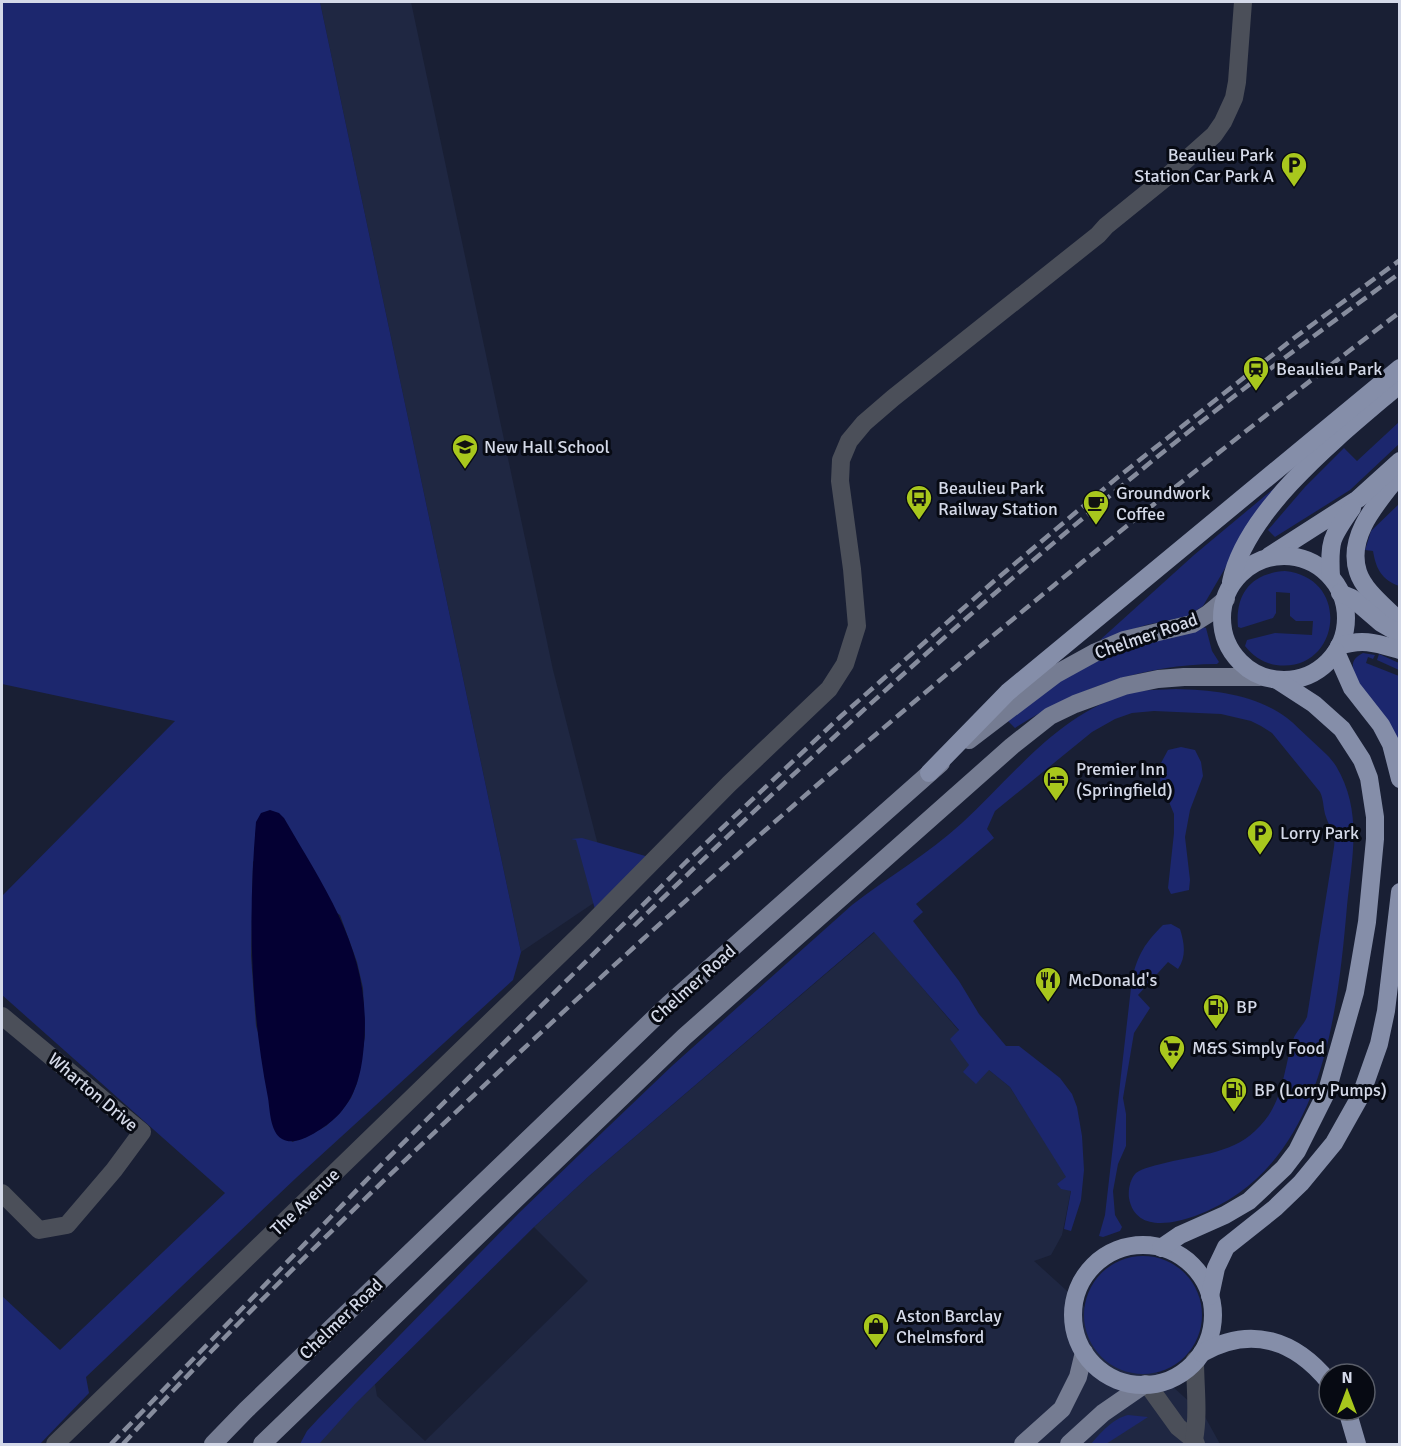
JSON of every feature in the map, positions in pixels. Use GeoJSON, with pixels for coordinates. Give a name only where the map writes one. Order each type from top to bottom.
{"type":"FeatureCollection","features":[{"type":"Feature","properties":{"kind":"highway"},"geometry":{"type":"LineString","coordinates":[[929,773],[1008,692],[1400,368]]}},
{"type":"Feature","properties":{"kind":"highway"},"geometry":{"type":"LineString","coordinates":[[1161,1248],[1180,1235],[1225,1215],[1249,1201],[1268,1185],[1291,1160],[1328,1091],[1355,992],[1367,922],[1375,839],[1373,797],[1369,778],[1362,760],[1342,729],[1314,704],[1242,662],[1226,636],[1223,624],[1234,568],[1253,530],[1286,489],[1324,449],[1400,384]]}},
{"type":"Feature","properties":{"kind":"highway"},"geometry":{"type":"LineString","coordinates":[[1228,591],[1242,572],[1358,499],[1400,461]]}},
{"type":"Feature","properties":{"kind":"highway"},"geometry":{"type":"LineString","coordinates":[[1400,474],[1365,522],[1355,546],[1358,573],[1369,590],[1400,621]]}},
{"type":"Feature","properties":{"kind":"highway"},"geometry":{"type":"LineString","coordinates":[[1358,499],[1334,532],[1330,550],[1335,585],[1346,617],[1344,635],[1338,649],[1352,688],[1381,725],[1391,744],[1400,778]]}},
{"type":"Feature","properties":{"kind":"highway"},"geometry":{"type":"LineString","coordinates":[[1264,558],[1279,556],[1300,558],[1320,568],[1335,585],[1381,623],[1400,634]]}},
{"type":"Feature","properties":{"kind":"highway"},"geometry":{"type":"LineString","coordinates":[[1268,679],[1297,679],[1311,673],[1338,649],[1353,641],[1366,641],[1400,650]]}},
{"type":"Feature","properties":{"kind":"highway"},"geometry":{"type":"LineString","coordinates":[[1210,1296],[1216,1268],[1226,1247],[1301,1183],[1334,1143],[1361,1095],[1379,1044],[1386,1011],[1400,892]]}},
{"type":"Feature","properties":{"kind":"highway"},"geometry":{"type":"LineString","coordinates":[[1199,1357],[1212,1330],[1213,1309],[1210,1296],[1197,1271],[1177,1254],[1161,1248],[1137,1245],[1114,1251],[1093,1266],[1077,1292],[1073,1313],[1076,1334],[1084,1352],[1099,1369],[1112,1377],[1125,1382],[1146,1384],[1165,1381],[1178,1376],[1216,1345],[1251,1337],[1267,1339],[1283,1345],[1317,1368]]}},
{"type":"Feature","properties":{"kind":"highway"},"geometry":{"type":"LineString","coordinates":[[1353,1422],[1358,1444]]}},
{"type":"Feature","properties":{"kind":"main road","name":"Chelmer Road"},"geometry":{"type":"LineString","coordinates":[[213,1444],[669,1004],[929,773],[1056,674],[1124,640],[1192,624],[1208,614],[1228,591]]}},
{"type":"Feature","properties":{"kind":"main road","name":"Chelmer Road"},"geometry":{"type":"LineString","coordinates":[[262,1444],[684,1037],[1012,746],[1050,716],[1100,694],[1158,679],[1184,677],[1268,679]]}},
{"type":"Feature","properties":{"kind":"main road"},"geometry":{"type":"LineString","coordinates":[[1023,1444],[1062,1409],[1078,1377],[1084,1352]]}},
{"type":"Feature","properties":{"kind":"main road"},"geometry":{"type":"LineString","coordinates":[[1069,1444],[1103,1413],[1146,1384]]}},
{"type":"Feature","properties":{"kind":"street","name":"The Avenue"},"geometry":{"type":"LineString","coordinates":[[55,1444],[584,931],[729,784],[829,689],[845,664],[857,626],[840,481],[841,460],[849,441],[864,423],[901,391],[1098,236],[1106,226],[1214,135],[1234,98],[1243,2]]}},
{"type":"Feature","properties":{"kind":"street","name":"Wharton Drive"},"geometry":{"type":"LineString","coordinates":[[2,1016],[142,1132],[114,1170],[67,1225],[39,1230],[2,1192]]}},
{"type":"Feature","properties":{"kind":"street"},"geometry":{"type":"LineString","coordinates":[[1195,1442],[1198,1420],[1195,1398],[1199,1357]]}},
{"type":"Feature","properties":{"kind":"street"},"geometry":{"type":"LineString","coordinates":[[1146,1384],[1178,1427],[1195,1442]]}},
{"type":"Feature","properties":{"kind":"shaded area"},"geometry":{"type":"Polygon","coordinates":[[[2,2],[320,2],[521,952],[513,980],[296,1178],[86,1377],[89,1393],[40,1444],[2,1444],[2,1296],[60,1350],[225,1193],[2,995],[2,896],[175,721],[2,684],[2,2]],[[253,861],[251,956],[256,1026],[292,1142],[326,1126],[351,1098],[357,1083],[365,1036],[363,988],[357,962],[340,915],[253,861]]]}},
{"type":"Feature","properties":{"kind":"shaded area","name":"New Hall School"},"geometry":{"type":"Polygon","coordinates":[[[320,2],[411,2],[553,670],[610,892],[521,952],[320,2]]]}},
{"type":"Feature","properties":{"kind":"shaded area"},"geometry":{"type":"Polygon","coordinates":[[[1399,422],[1399,444],[1350,490],[1275,537],[1268,530],[1305,487],[1344,448],[1357,461],[1399,422]]]}},
{"type":"Feature","properties":{"kind":"shaded area"},"geometry":{"type":"Polygon","coordinates":[[[1290,475],[1248,529],[1203,606],[1188,616],[1146,625],[1100,640],[1194,555],[1290,475]]]}},
{"type":"Feature","properties":{"kind":"shaded area"},"geometry":{"type":"Polygon","coordinates":[[[1399,504],[1399,586],[1388,581],[1381,573],[1373,551],[1365,550],[1371,531],[1399,504]]]}},
{"type":"Feature","properties":{"kind":"shaded area"},"geometry":{"type":"Polygon","coordinates":[[[1285,571],[1307,577],[1321,590],[1329,606],[1330,624],[1325,641],[1314,655],[1298,664],[1276,665],[1263,661],[1251,653],[1245,646],[1247,640],[1275,633],[1312,635],[1313,621],[1296,621],[1290,616],[1290,593],[1276,592],[1276,613],[1273,618],[1241,628],[1238,627],[1238,615],[1243,595],[1254,581],[1263,576],[1285,571]]]}},
{"type":"Feature","properties":{"kind":"shaded area"},"geometry":{"type":"Polygon","coordinates":[[[1206,628],[1212,651],[1219,662],[1217,664],[1190,665],[1137,674],[1086,691],[1015,728],[1008,721],[1063,679],[1107,656],[1206,628]]]}},
{"type":"Feature","properties":{"kind":"shaded area"},"geometry":{"type":"Polygon","coordinates":[[[1363,653],[1375,655],[1373,659],[1368,657],[1366,663],[1399,676],[1399,753],[1365,697],[1355,675],[1353,662],[1363,653]]]}},
{"type":"Feature","properties":{"kind":"shaded area"},"geometry":{"type":"Polygon","coordinates":[[[1379,654],[1399,663],[1399,670],[1377,660],[1379,654]]]}},
{"type":"Feature","properties":{"kind":"shaded area"},"geometry":{"type":"Polygon","coordinates":[[[1176,689],[1234,695],[1261,703],[1287,718],[1336,766],[1350,800],[1353,817],[1353,852],[1343,950],[1328,1042],[1314,1087],[1296,1128],[1270,1164],[1237,1194],[1195,1216],[1156,1223],[1146,1221],[1133,1209],[1129,1198],[1129,1188],[1134,1175],[1145,1168],[1223,1150],[1245,1139],[1265,1121],[1272,1110],[1281,1088],[1293,1040],[1307,1017],[1334,847],[1333,835],[1320,792],[1272,733],[1261,726],[1251,721],[1221,714],[1154,711],[1132,713],[1115,719],[1092,732],[995,811],[987,829],[994,838],[916,904],[923,912],[913,921],[959,981],[979,1014],[1006,1046],[1019,1046],[1060,1078],[1072,1094],[1077,1107],[1082,1136],[1084,1170],[1081,1200],[1071,1231],[1064,1229],[1071,1191],[1061,1189],[1057,1184],[1066,1177],[1010,1087],[989,1070],[976,1084],[963,1072],[969,1065],[950,1039],[959,1030],[874,932],[589,1176],[534,1227],[355,1404],[319,1444],[300,1444],[307,1431],[318,1419],[519,1213],[673,1065],[852,905],[949,834],[1019,766],[1059,730],[1081,715],[1105,702],[1130,693],[1176,689]]]}},
{"type":"Feature","properties":{"kind":"shaded area"},"geometry":{"type":"Polygon","coordinates":[[[1181,747],[1195,750],[1201,762],[1203,776],[1190,810],[1185,837],[1189,890],[1171,894],[1168,888],[1174,814],[1160,780],[1161,763],[1168,750],[1181,747]]]}},
{"type":"Feature","properties":{"kind":"shaded area"},"geometry":{"type":"Polygon","coordinates":[[[270,810],[279,813],[284,818],[317,874],[345,929],[362,988],[365,1019],[362,1064],[357,1084],[348,1102],[328,1124],[306,1138],[294,1141],[278,1136],[271,1120],[254,995],[252,891],[256,822],[261,813],[270,810]]]}},
{"type":"Feature","properties":{"kind":"shaded area"},"geometry":{"type":"Polygon","coordinates":[[[582,838],[663,861],[599,924],[576,840],[571,839],[582,838]]]}},
{"type":"Feature","properties":{"kind":"shaded area"},"geometry":{"type":"Polygon","coordinates":[[[1171,924],[1180,929],[1183,959],[1178,969],[1168,962],[1138,995],[1150,1008],[1134,1033],[1123,1098],[1126,1114],[1126,1146],[1118,1164],[1113,1191],[1115,1215],[1122,1227],[1120,1231],[1103,1237],[1099,1236],[1105,1215],[1132,979],[1147,943],[1163,925],[1171,924]]]}},
{"type":"Feature","properties":{"kind":"shaded area"},"geometry":{"type":"Polygon","coordinates":[[[875,932],[989,1070],[1010,1087],[1067,1177],[1071,1190],[1062,1235],[1051,1255],[1034,1261],[1204,1415],[1220,1444],[312,1444],[375,1384],[377,1396],[425,1441],[588,1281],[534,1227],[589,1176],[875,932]]]}},
{"type":"Feature","properties":{"kind":"shaded area"},"geometry":{"type":"Polygon","coordinates":[[[1143,1256],[1176,1266],[1192,1282],[1202,1315],[1192,1348],[1176,1364],[1143,1374],[1110,1364],[1094,1348],[1084,1315],[1094,1282],[1110,1266],[1143,1256]]]}},
{"type":"Feature","properties":{"kind":"shaded area"},"geometry":{"type":"Polygon","coordinates":[[[1128,1415],[1148,1417],[1106,1444],[1091,1444],[1113,1423],[1128,1415]]]}},
{"type":"Feature","properties":{"kind":"railway"},"geometry":{"type":"LineString","coordinates":[[111,1444],[383,1163],[687,861],[840,717],[993,582],[1118,477],[1294,338],[1400,260]]}},
{"type":"Feature","properties":{"kind":"railway"},"geometry":{"type":"LineString","coordinates":[[634,926],[753,812],[997,591],[1225,403],[1400,273]]}},
{"type":"Feature","properties":{"kind":"railway"},"geometry":{"type":"LineString","coordinates":[[123,1444],[219,1343],[368,1196],[520,1052],[733,859],[841,764],[1061,579],[1400,312]]}},
{"type":"Feature","properties":{"kind":"place","name":"Beaulieu Park Station Car Park A"},"geometry":{"type":"Point","coordinates":[1294,188]}},
{"type":"Feature","properties":{"kind":"place","name":"Beaulieu Park"},"geometry":{"type":"Point","coordinates":[1256,392]}},
{"type":"Feature","properties":{"kind":"place","name":"New Hall School"},"geometry":{"type":"Point","coordinates":[465,470]}},
{"type":"Feature","properties":{"kind":"place","name":"Beaulieu Park Railway Station"},"geometry":{"type":"Point","coordinates":[919,521]}},
{"type":"Feature","properties":{"kind":"place","name":"Groundwork Coffee"},"geometry":{"type":"Point","coordinates":[1096,526]}},
{"type":"Feature","properties":{"kind":"place","name":"Premier Inn (Springfield)"},"geometry":{"type":"Point","coordinates":[1056,802]}},
{"type":"Feature","properties":{"kind":"place","name":"Lorry Park"},"geometry":{"type":"Point","coordinates":[1260,856]}},
{"type":"Feature","properties":{"kind":"place","name":"McDonald's"},"geometry":{"type":"Point","coordinates":[1048,1003]}},
{"type":"Feature","properties":{"kind":"place","name":"BP"},"geometry":{"type":"Point","coordinates":[1216,1030]}},
{"type":"Feature","properties":{"kind":"place","name":"M&S Simply Food"},"geometry":{"type":"Point","coordinates":[1172,1071]}},
{"type":"Feature","properties":{"kind":"place","name":"BP (Lorry Pumps)"},"geometry":{"type":"Point","coordinates":[1234,1113]}},
{"type":"Feature","properties":{"kind":"place","name":"Aston Barclay Chelmsford"},"geometry":{"type":"Point","coordinates":[876,1349]}}]}
